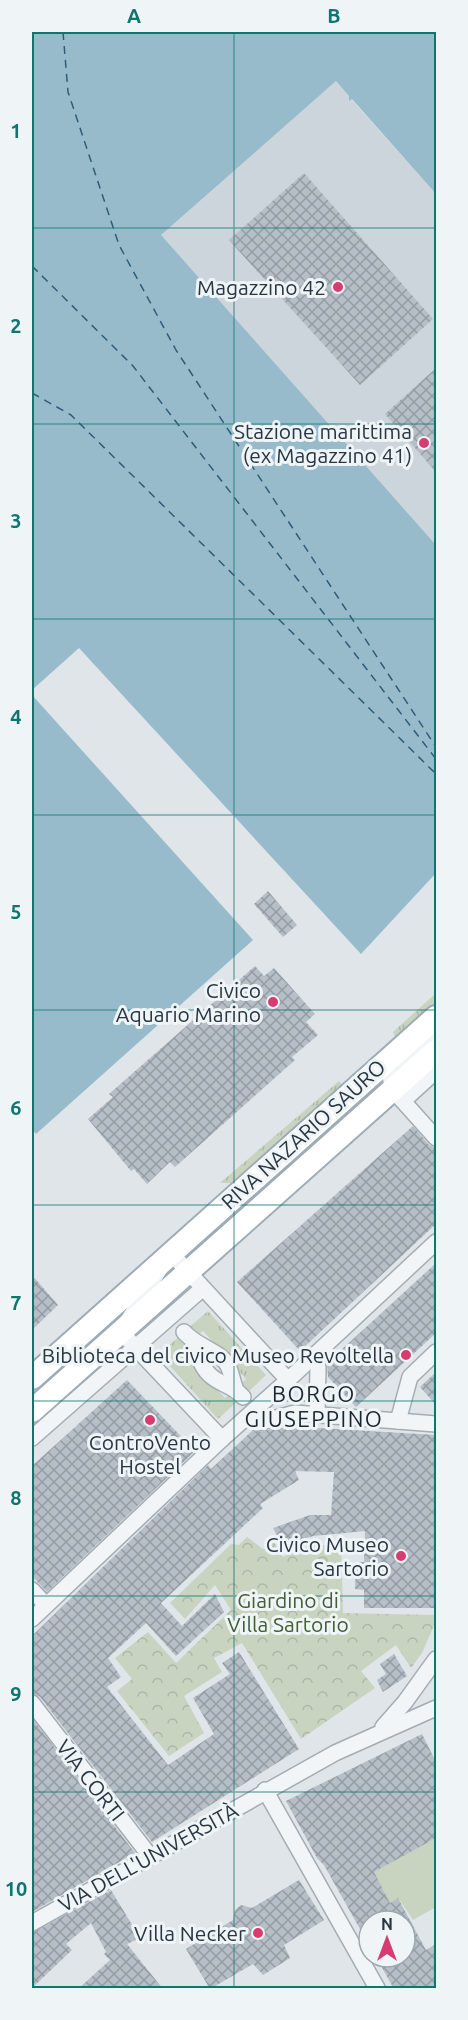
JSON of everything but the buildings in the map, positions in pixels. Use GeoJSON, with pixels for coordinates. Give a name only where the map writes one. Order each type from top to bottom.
{"type":"FeatureCollection","features":[{"type":"Feature","properties":{"kind":"main road","name":"RIVA NAZARIO SAURO"},"geometry":{"type":"LineString","coordinates":[[32,1378],[170,1252],[436,1017]]}},
{"type":"Feature","properties":{"kind":"main road","name":"RIVA NAZARIO SAURO"},"geometry":{"type":"LineString","coordinates":[[32,1411],[128,1339],[188,1271],[398,1095],[436,1052]]}},
{"type":"Feature","properties":{"kind":"street","name":"RIVA NAZARIO SAURO"},"geometry":{"type":"LineString","coordinates":[[436,1033],[390,1076],[398,1095],[436,1071]]}},
{"type":"Feature","properties":{"kind":"street"},"geometry":{"type":"LineString","coordinates":[[398,1095],[436,1138]]}},
{"type":"Feature","properties":{"kind":"street"},"geometry":{"type":"LineString","coordinates":[[32,1618],[436,1242]]}},
{"type":"Feature","properties":{"kind":"street"},"geometry":{"type":"LineString","coordinates":[[128,1339],[170,1252],[288,1380]]}},
{"type":"Feature","properties":{"kind":"street"},"geometry":{"type":"LineString","coordinates":[[32,1438],[128,1339],[203,1288]]}},
{"type":"Feature","properties":{"kind":"street"},"geometry":{"type":"LineString","coordinates":[[189,1337],[220,1356],[227,1364],[239,1392]]}},
{"type":"Feature","properties":{"kind":"street"},"geometry":{"type":"LineString","coordinates":[[128,1339],[222,1439]]}},
{"type":"Feature","properties":{"kind":"street"},"geometry":{"type":"LineString","coordinates":[[398,1422],[410,1377],[436,1352]]}},
{"type":"Feature","properties":{"kind":"street"},"geometry":{"type":"LineString","coordinates":[[317,1415],[318,1367]]}},
{"type":"Feature","properties":{"kind":"street"},"geometry":{"type":"LineString","coordinates":[[261,1419],[295,1413],[436,1424]]}},
{"type":"Feature","properties":{"kind":"street"},"geometry":{"type":"LineString","coordinates":[[32,1590],[46,1605]]}},
{"type":"Feature","properties":{"kind":"street"},"geometry":{"type":"LineString","coordinates":[[379,1731],[405,1702],[436,1659]]}},
{"type":"Feature","properties":{"kind":"street","name":"VIA CORTI"},"geometry":{"type":"LineString","coordinates":[[32,1704],[150,1856]]}},
{"type":"Feature","properties":{"kind":"street"},"geometry":{"type":"LineString","coordinates":[[379,1731],[436,1708]]}},
{"type":"Feature","properties":{"kind":"street","name":"VIA DELL'UNIVERSITÀ"},"geometry":{"type":"LineString","coordinates":[[32,1923],[265,1791],[379,1731]]}},
{"type":"Feature","properties":{"kind":"street"},"geometry":{"type":"LineString","coordinates":[[265,1791],[377,1989]]}},
{"type":"Feature","properties":{"kind":"shaded area"},"geometry":{"type":"Polygon","coordinates":[[[336,81],[349,96],[349,101],[351,99],[436,194],[436,545],[160,235],[336,81]]]}},
{"type":"Feature","properties":{"kind":"green space"},"geometry":{"type":"Polygon","coordinates":[[[436,993],[436,1003],[396,1039],[393,1032],[436,993]]]}},
{"type":"Feature","properties":{"kind":"green space"},"geometry":{"type":"Polygon","coordinates":[[[339,1081],[343,1086],[232,1183],[220,1183],[339,1081]]]}},
{"type":"Feature","properties":{"kind":"green space"},"geometry":{"type":"Polygon","coordinates":[[[208,1311],[266,1375],[246,1394],[239,1386],[246,1379],[203,1331],[195,1338],[187,1329],[208,1311]]]}},
{"type":"Feature","properties":{"kind":"green space"},"geometry":{"type":"Polygon","coordinates":[[[181,1335],[189,1343],[181,1351],[225,1398],[233,1392],[240,1399],[218,1419],[159,1354],[181,1335]]]}},
{"type":"Feature","properties":{"kind":"green space","name":"Giardino di Villa Sartorio"},"geometry":{"type":"Polygon","coordinates":[[[247,1537],[263,1549],[274,1542],[283,1557],[310,1545],[341,1545],[343,1613],[436,1615],[436,1621],[422,1653],[411,1668],[396,1645],[361,1671],[375,1688],[301,1739],[242,1643],[214,1658],[222,1672],[184,1696],[204,1733],[169,1756],[117,1691],[132,1679],[115,1658],[148,1632],[176,1663],[231,1610],[215,1585],[185,1619],[170,1603],[231,1544],[239,1545],[247,1537]]]}},
{"type":"Feature","properties":{"kind":"green space"},"geometry":{"type":"Polygon","coordinates":[[[436,1838],[436,1907],[417,1918],[417,1909],[406,1909],[399,1899],[390,1903],[381,1886],[368,1873],[436,1838]]]}},
{"type":"Feature","properties":{"kind":"water"},"geometry":{"type":"Polygon","coordinates":[[[32,32],[436,32],[436,194],[352,99],[349,101],[349,96],[336,81],[161,235],[436,545],[436,873],[361,954],[79,648],[32,690],[32,32]]]}},
{"type":"Feature","properties":{"kind":"water"},"geometry":{"type":"Polygon","coordinates":[[[32,695],[253,940],[36,1134],[32,1129],[32,695]]]}},
{"type":"Feature","properties":{"kind":"ferry route"},"geometry":{"type":"LineString","coordinates":[[63,32],[68,92],[119,245],[176,350],[436,747]]}},
{"type":"Feature","properties":{"kind":"ferry route"},"geometry":{"type":"LineString","coordinates":[[32,266],[133,366],[436,759]]}},
{"type":"Feature","properties":{"kind":"ferry route"},"geometry":{"type":"LineString","coordinates":[[32,393],[71,415],[436,774]]}},
{"type":"Feature","properties":{"kind":"place","name":"Magazzino 42"},"geometry":{"type":"Point","coordinates":[338,287]}},
{"type":"Feature","properties":{"kind":"place","name":"Stazione marittima (ex Magazzino 41)"},"geometry":{"type":"Point","coordinates":[424,443]}},
{"type":"Feature","properties":{"kind":"place","name":"Civico Aquario Marino"},"geometry":{"type":"Point","coordinates":[273,1002]}},
{"type":"Feature","properties":{"kind":"place","name":"Biblioteca del civico Museo Revoltella"},"geometry":{"type":"Point","coordinates":[406,1355]}},
{"type":"Feature","properties":{"kind":"place","name":"ControVento Hostel"},"geometry":{"type":"Point","coordinates":[150,1420]}},
{"type":"Feature","properties":{"kind":"place","name":"Civico Museo Sartorio"},"geometry":{"type":"Point","coordinates":[401,1556]}},
{"type":"Feature","properties":{"kind":"place","name":"Villa Necker"},"geometry":{"type":"Point","coordinates":[258,1933]}},
{"type":"Feature","properties":{"kind":"district","name":"BORGO GIUSEPPINO"},"geometry":{"type":"Point","coordinates":[314,1406]}}]}
